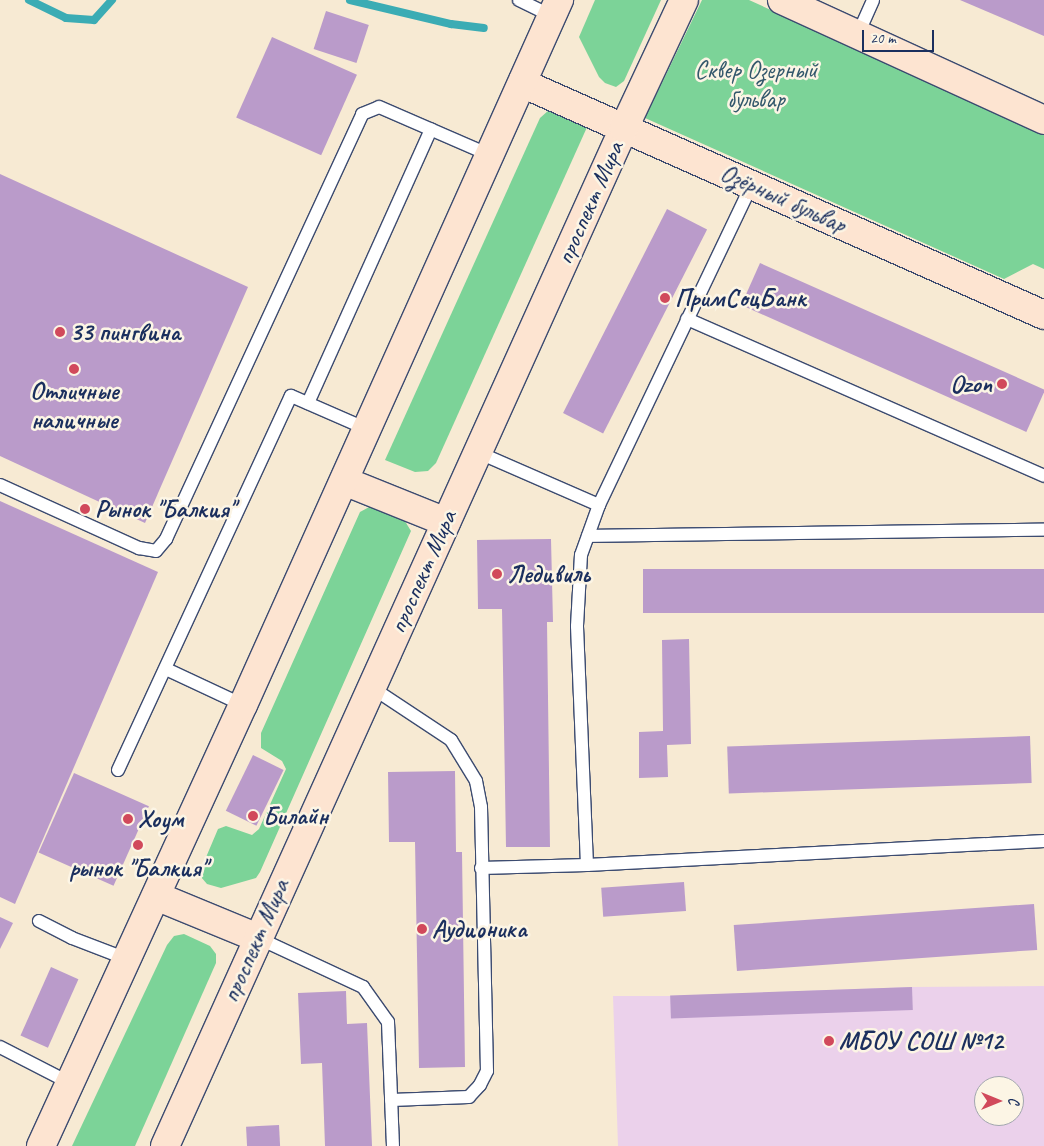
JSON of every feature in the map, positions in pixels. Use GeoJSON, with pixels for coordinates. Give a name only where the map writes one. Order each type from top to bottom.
{"type":"FeatureCollection","features":[{"type":"Feature","properties":{"kind":"street","name":"проспект Мира"},"geometry":{"type":"LineString","coordinates":[[165,1146],[477,452],[684,0]]}},
{"type":"Feature","properties":{"kind":"street"},"geometry":{"type":"LineString","coordinates":[[782,0],[1044,120]]}},
{"type":"Feature","properties":{"kind":"street"},"geometry":{"type":"LineString","coordinates":[[41,1146],[243,705],[556,8]]}},
{"type":"Feature","properties":{"kind":"street","name":"Озёрный бульвар"},"geometry":{"type":"LineString","coordinates":[[522,83],[1044,315]]}},
{"type":"Feature","properties":{"kind":"street"},"geometry":{"type":"LineString","coordinates":[[344,481],[446,522]]}},
{"type":"Feature","properties":{"kind":"street"},"geometry":{"type":"LineString","coordinates":[[156,896],[258,938]]}},
{"type":"Feature","properties":{"kind":"lane"},"geometry":{"type":"LineString","coordinates":[[519,0],[556,8]]}},
{"type":"Feature","properties":{"kind":"lane"},"geometry":{"type":"LineString","coordinates":[[858,34],[873,0]]}},
{"type":"Feature","properties":{"kind":"lane"},"geometry":{"type":"LineString","coordinates":[[0,485],[139,548],[156,551],[166,539],[362,114],[378,107],[490,155]]}},
{"type":"Feature","properties":{"kind":"lane"},"geometry":{"type":"LineString","coordinates":[[308,403],[431,129]]}},
{"type":"Feature","properties":{"kind":"lane"},"geometry":{"type":"LineString","coordinates":[[587,866],[577,626],[581,555],[599,505],[752,184]]}},
{"type":"Feature","properties":{"kind":"lane"},"geometry":{"type":"LineString","coordinates":[[688,319],[1044,476]]}},
{"type":"Feature","properties":{"kind":"lane"},"geometry":{"type":"LineString","coordinates":[[118,770],[291,396],[367,429]]}},
{"type":"Feature","properties":{"kind":"lane"},"geometry":{"type":"LineString","coordinates":[[477,452],[599,505]]}},
{"type":"Feature","properties":{"kind":"lane"},"geometry":{"type":"LineString","coordinates":[[588,536],[1044,530]]}},
{"type":"Feature","properties":{"kind":"lane"},"geometry":{"type":"LineString","coordinates":[[166,669],[243,705]]}},
{"type":"Feature","properties":{"kind":"lane"},"geometry":{"type":"LineString","coordinates":[[371,687],[451,740],[476,781],[481,806],[487,1071],[480,1086],[469,1097],[391,1100]]}},
{"type":"Feature","properties":{"kind":"lane"},"geometry":{"type":"LineString","coordinates":[[481,868],[587,866],[1044,841]]}},
{"type":"Feature","properties":{"kind":"lane"},"geometry":{"type":"LineString","coordinates":[[39,921],[72,938],[127,959]]}},
{"type":"Feature","properties":{"kind":"lane"},"geometry":{"type":"LineString","coordinates":[[258,938],[363,986],[388,1022],[393,1146]]}},
{"type":"Feature","properties":{"kind":"lane"},"geometry":{"type":"LineString","coordinates":[[0,1047],[70,1082]]}},
{"type":"Feature","properties":{"kind":"shaded area","name":"МБОУ СОШ №12"},"geometry":{"type":"Polygon","coordinates":[[[1044,986],[1044,1146],[618,1146],[613,996],[670,996],[912,987],[1044,986]]]}},
{"type":"Feature","properties":{"kind":"green space"},"geometry":{"type":"Polygon","coordinates":[[[595,0],[661,0],[624,81],[616,87],[605,83],[599,77],[579,37],[595,0]]]}},
{"type":"Feature","properties":{"kind":"green space","name":"Сквер Озерный бульвар"},"geometry":{"type":"Polygon","coordinates":[[[702,0],[749,0],[1044,135],[1044,269],[1033,264],[1004,279],[645,118],[702,0]]]}},
{"type":"Feature","properties":{"kind":"green space"},"geometry":{"type":"Polygon","coordinates":[[[549,110],[588,125],[436,463],[428,471],[415,472],[385,460],[540,118],[549,110]]]}},
{"type":"Feature","properties":{"kind":"green space"},"geometry":{"type":"Polygon","coordinates":[[[371,506],[403,518],[411,531],[260,872],[256,878],[221,888],[207,884],[201,877],[204,862],[218,829],[226,826],[252,835],[259,829],[286,769],[282,761],[261,748],[261,733],[360,512],[371,506]]]}},
{"type":"Feature","properties":{"kind":"green space"},"geometry":{"type":"Polygon","coordinates":[[[184,934],[210,946],[216,954],[216,963],[135,1146],[72,1146],[167,945],[174,936],[184,934]]]}},
{"type":"Feature","properties":{"kind":"building"},"geometry":{"type":"Polygon","coordinates":[[[960,0],[1044,0],[1044,36],[960,0]]]}},
{"type":"Feature","properties":{"kind":"building"},"geometry":{"type":"Polygon","coordinates":[[[326,11],[369,25],[356,63],[314,49],[326,11]]]}},
{"type":"Feature","properties":{"kind":"building"},"geometry":{"type":"Polygon","coordinates":[[[272,37],[357,75],[321,155],[236,117],[272,37]]]}},
{"type":"Feature","properties":{"kind":"building"},"geometry":{"type":"Polygon","coordinates":[[[0,174],[248,287],[145,523],[0,456],[0,174]]]}},
{"type":"Feature","properties":{"kind":"building"},"geometry":{"type":"Polygon","coordinates":[[[667,209],[707,229],[603,433],[563,413],[667,209]]]}},
{"type":"Feature","properties":{"kind":"building"},"geometry":{"type":"Polygon","coordinates":[[[760,263],[1044,389],[1026,432],[741,305],[760,263]]]}},
{"type":"Feature","properties":{"kind":"building"},"geometry":{"type":"Polygon","coordinates":[[[0,501],[158,572],[15,904],[0,897],[0,501]]]}},
{"type":"Feature","properties":{"kind":"building"},"geometry":{"type":"Polygon","coordinates":[[[551,539],[553,622],[547,622],[550,847],[506,847],[502,609],[478,609],[477,540],[551,539]]]}},
{"type":"Feature","properties":{"kind":"building"},"geometry":{"type":"Polygon","coordinates":[[[643,569],[1044,569],[1044,613],[643,613],[643,569]]]}},
{"type":"Feature","properties":{"kind":"building"},"geometry":{"type":"Polygon","coordinates":[[[689,639],[691,744],[667,745],[668,777],[639,778],[639,732],[663,731],[662,640],[689,639]]]}},
{"type":"Feature","properties":{"kind":"building"},"geometry":{"type":"Polygon","coordinates":[[[1030,736],[1032,783],[729,794],[727,747],[1030,736]]]}},
{"type":"Feature","properties":{"kind":"building"},"geometry":{"type":"Polygon","coordinates":[[[253,755],[284,770],[256,826],[226,811],[253,755]]]}},
{"type":"Feature","properties":{"kind":"building"},"geometry":{"type":"Polygon","coordinates":[[[455,771],[456,852],[462,852],[465,1067],[419,1068],[415,842],[389,842],[388,772],[455,771]]]}},
{"type":"Feature","properties":{"kind":"building"},"geometry":{"type":"Polygon","coordinates":[[[74,773],[149,806],[114,886],[39,852],[74,773]]]}},
{"type":"Feature","properties":{"kind":"building"},"geometry":{"type":"Polygon","coordinates":[[[684,882],[686,911],[603,917],[601,888],[684,882]]]}},
{"type":"Feature","properties":{"kind":"building"},"geometry":{"type":"Polygon","coordinates":[[[1034,904],[1037,950],[737,971],[734,925],[1034,904]]]}},
{"type":"Feature","properties":{"kind":"building"},"geometry":{"type":"Polygon","coordinates":[[[0,917],[13,923],[0,949],[0,917]]]}},
{"type":"Feature","properties":{"kind":"building"},"geometry":{"type":"Polygon","coordinates":[[[51,967],[78,979],[48,1048],[20,1036],[51,967]]]}},
{"type":"Feature","properties":{"kind":"building"},"geometry":{"type":"Polygon","coordinates":[[[912,987],[913,1010],[671,1018],[670,995],[912,987]]]}},
{"type":"Feature","properties":{"kind":"building"},"geometry":{"type":"Polygon","coordinates":[[[346,991],[347,1024],[367,1023],[372,1146],[325,1146],[322,1063],[301,1064],[298,993],[346,991]]]}},
{"type":"Feature","properties":{"kind":"building"},"geometry":{"type":"Polygon","coordinates":[[[279,1125],[280,1146],[247,1146],[246,1127],[279,1125]]]}},
{"type":"Feature","properties":{"kind":"waterway"},"geometry":{"type":"LineString","coordinates":[[29,0],[66,18],[94,20],[112,0]]}},
{"type":"Feature","properties":{"kind":"waterway"},"geometry":{"type":"LineString","coordinates":[[350,0],[451,24],[484,28]]}},
{"type":"Feature","properties":{"kind":"place","name":"ПримСоцБанк"},"geometry":{"type":"Point","coordinates":[665,298]}},
{"type":"Feature","properties":{"kind":"place","name":"33 пингвина"},"geometry":{"type":"Point","coordinates":[60,332]}},
{"type":"Feature","properties":{"kind":"place","name":"Отличные наличные"},"geometry":{"type":"Point","coordinates":[74,369]}},
{"type":"Feature","properties":{"kind":"place","name":"Ozon"},"geometry":{"type":"Point","coordinates":[1002,384]}},
{"type":"Feature","properties":{"kind":"place","name":"Рынок \"Балкия\""},"geometry":{"type":"Point","coordinates":[85,509]}},
{"type":"Feature","properties":{"kind":"place","name":"Ледивиль"},"geometry":{"type":"Point","coordinates":[497,574]}},
{"type":"Feature","properties":{"kind":"place","name":"Билайн"},"geometry":{"type":"Point","coordinates":[253,816]}},
{"type":"Feature","properties":{"kind":"place","name":"Хоум"},"geometry":{"type":"Point","coordinates":[128,819]}},
{"type":"Feature","properties":{"kind":"place","name":"рынок \"Балкия\""},"geometry":{"type":"Point","coordinates":[138,845]}},
{"type":"Feature","properties":{"kind":"place","name":"Аудионика"},"geometry":{"type":"Point","coordinates":[422,929]}},
{"type":"Feature","properties":{"kind":"place","name":"МБОУ СОШ №12"},"geometry":{"type":"Point","coordinates":[829,1041]}}]}
